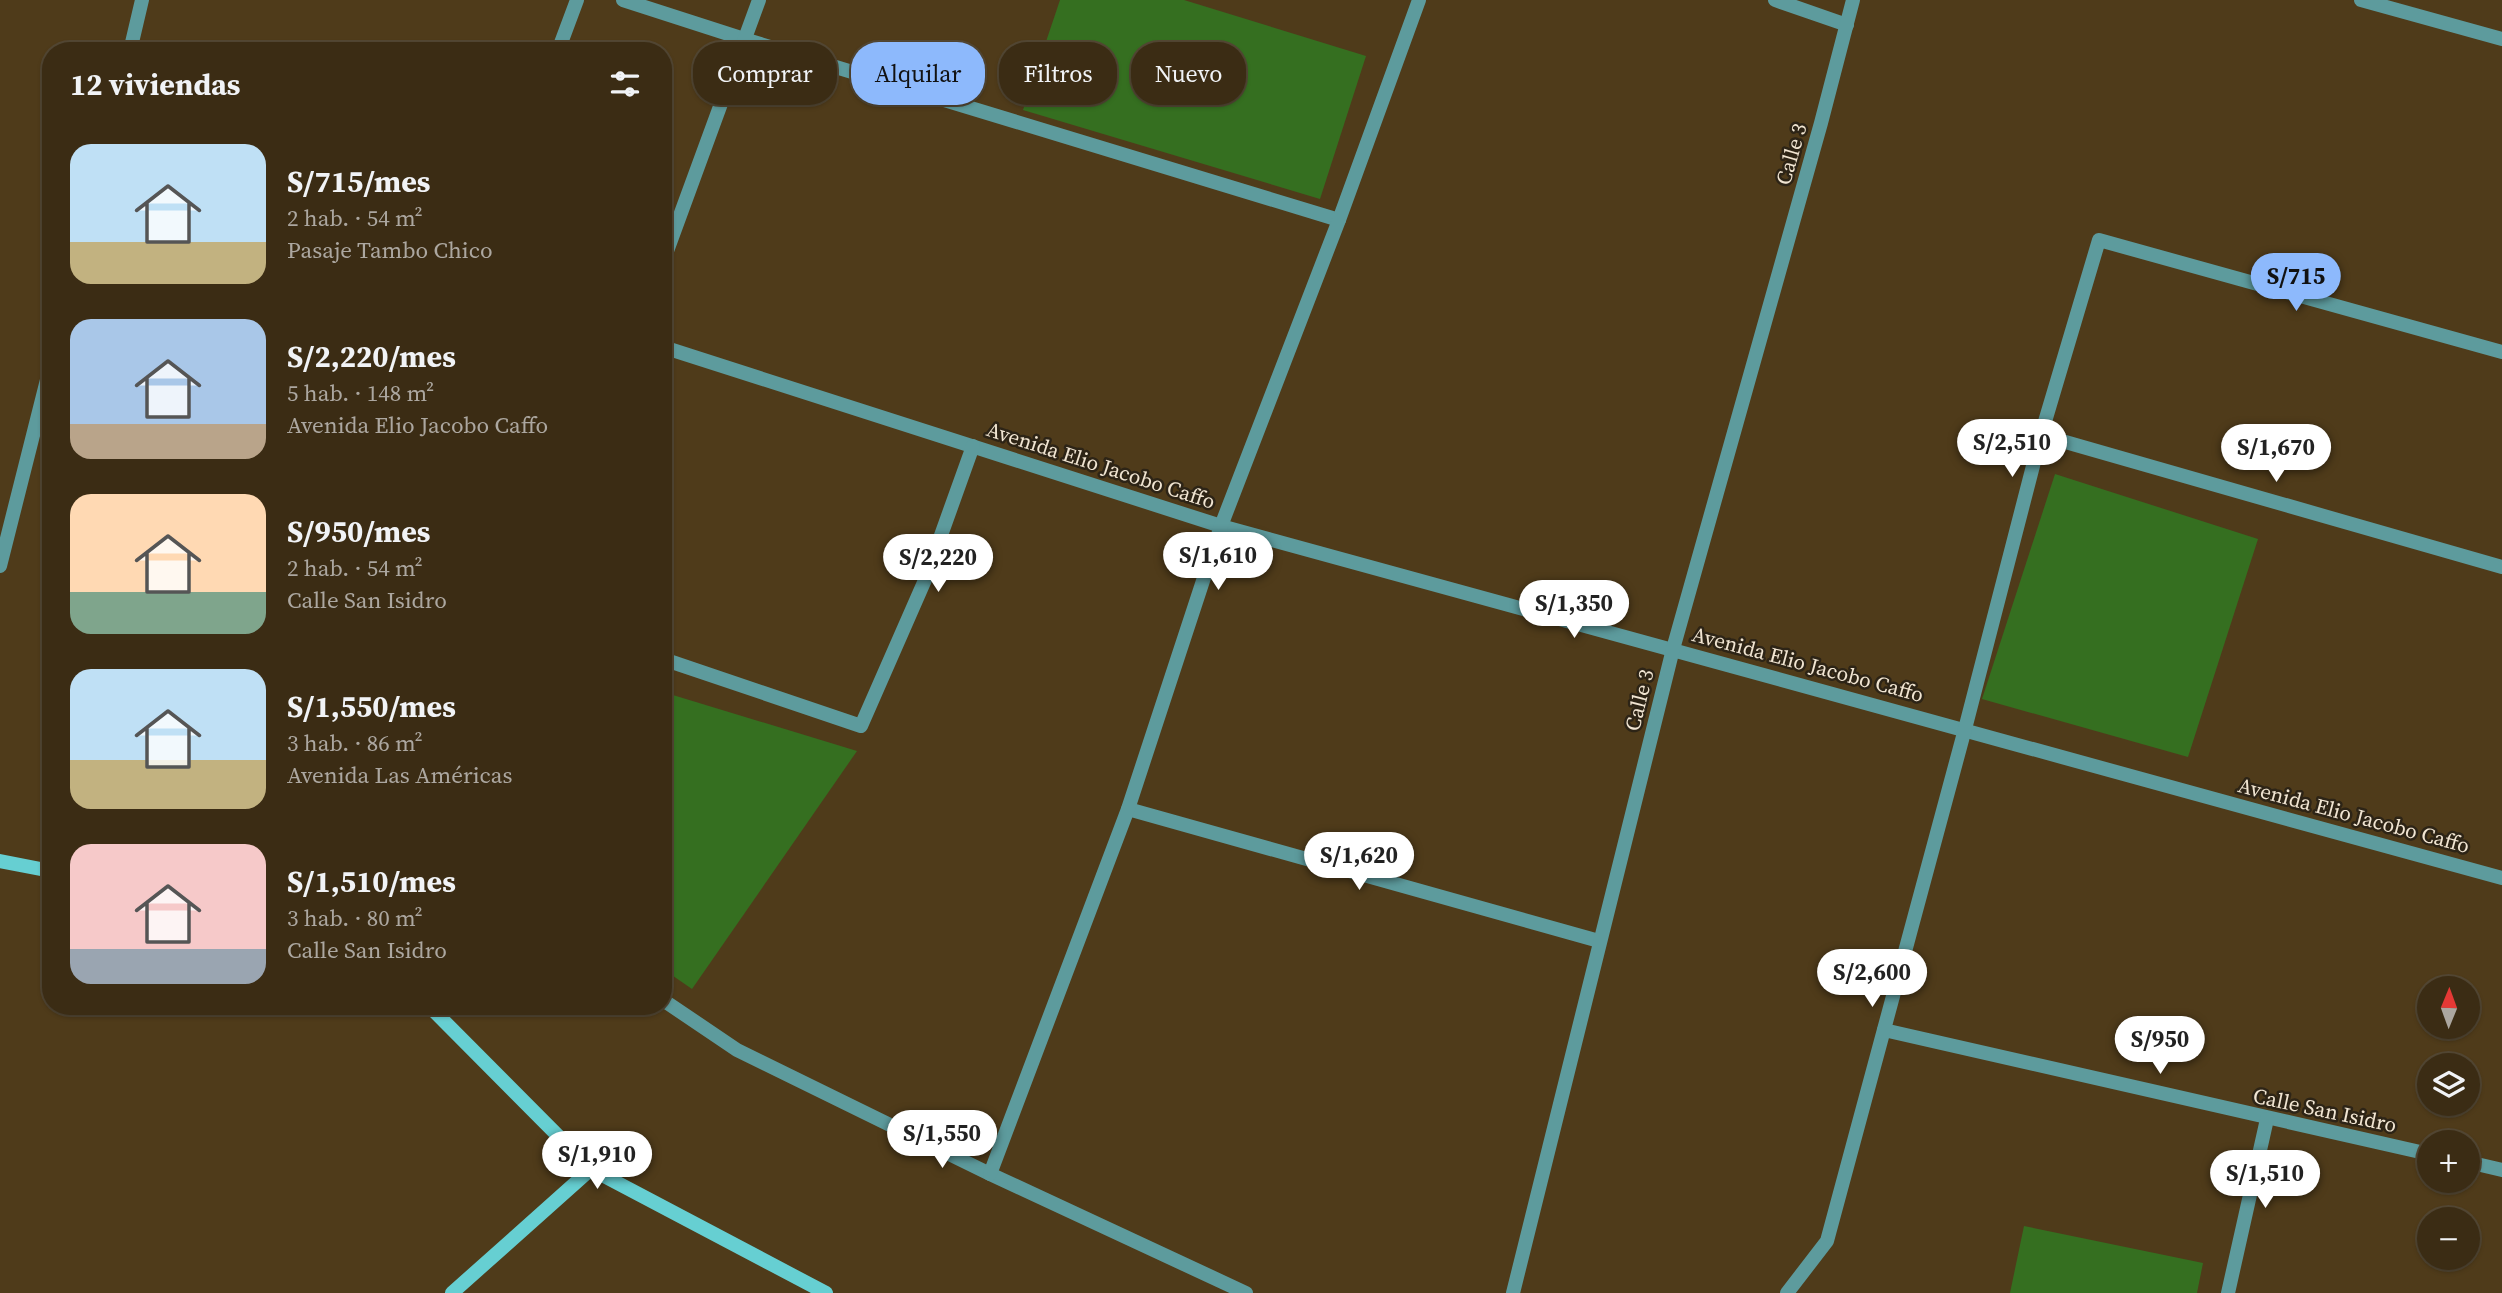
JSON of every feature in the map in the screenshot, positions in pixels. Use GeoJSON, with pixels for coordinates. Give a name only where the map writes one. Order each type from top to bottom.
{"type":"FeatureCollection","features":[{"type":"Feature","properties":{"kind":"street"},"geometry":{"type":"LineString","coordinates":[[132,42],[142,0]]}},
{"type":"Feature","properties":{"kind":"street"},"geometry":{"type":"LineString","coordinates":[[561,42],[577,0]]}},
{"type":"Feature","properties":{"kind":"street"},"geometry":{"type":"LineString","coordinates":[[623,0],[1339,220]]}},
{"type":"Feature","properties":{"kind":"street"},"geometry":{"type":"LineString","coordinates":[[672,238],[747,40],[759,0]]}},
{"type":"Feature","properties":{"kind":"street"},"geometry":{"type":"LineString","coordinates":[[990,1174],[1128,809],[1221,526],[1339,220],[1419,0]]}},
{"type":"Feature","properties":{"kind":"street"},"geometry":{"type":"LineString","coordinates":[[1775,0],[1847,25]]}},
{"type":"Feature","properties":{"kind":"street","name":"Calle 3"},"geometry":{"type":"LineString","coordinates":[[1513,1293],[1674,649],[1818,137],[1853,0]]}},
{"type":"Feature","properties":{"kind":"street"},"geometry":{"type":"LineString","coordinates":[[2361,0],[2502,39]]}},
{"type":"Feature","properties":{"kind":"street"},"geometry":{"type":"LineString","coordinates":[[1787,1293],[1826,1241],[1965,729],[2041,435],[2099,240],[2502,352]]}},
{"type":"Feature","properties":{"kind":"street","name":"Avenida Elio Jacobo Caffo"},"geometry":{"type":"LineString","coordinates":[[672,350],[1221,526],[2502,878]]}},
{"type":"Feature","properties":{"kind":"street"},"geometry":{"type":"LineString","coordinates":[[0,566],[42,400]]}},
{"type":"Feature","properties":{"kind":"street"},"geometry":{"type":"LineString","coordinates":[[2041,435],[2502,567]]}},
{"type":"Feature","properties":{"kind":"street"},"geometry":{"type":"LineString","coordinates":[[672,662],[861,726],[925,580],[973,446]]}},
{"type":"Feature","properties":{"kind":"street"},"geometry":{"type":"LineString","coordinates":[[1128,809],[1599,941]]}},
{"type":"Feature","properties":{"kind":"street"},"geometry":{"type":"LineString","coordinates":[[0,861],[42,869]]}},
{"type":"Feature","properties":{"kind":"street"},"geometry":{"type":"LineString","coordinates":[[672,1006],[737,1050],[990,1174],[1246,1293]]}},
{"type":"Feature","properties":{"kind":"street"},"geometry":{"type":"LineString","coordinates":[[438,1015],[591,1169],[826,1293]]}},
{"type":"Feature","properties":{"kind":"street","name":"Calle San Isidro"},"geometry":{"type":"LineString","coordinates":[[1884,1030],[2417,1151]]}},
{"type":"Feature","properties":{"kind":"street"},"geometry":{"type":"LineString","coordinates":[[2228,1293],[2267,1119]]}},
{"type":"Feature","properties":{"kind":"street"},"geometry":{"type":"LineString","coordinates":[[2480,1165],[2502,1170]]}},
{"type":"Feature","properties":{"kind":"street"},"geometry":{"type":"LineString","coordinates":[[452,1293],[591,1169]]}},
{"type":"Feature","properties":{"kind":"green space"},"geometry":{"type":"Polygon","coordinates":[[[1060,0],[1184,0],[1366,56],[1320,199],[1023,110],[1025,105],[1117,105],[1117,42],[1046,42],[1060,0]]]}},
{"type":"Feature","properties":{"kind":"green space"},"geometry":{"type":"Polygon","coordinates":[[[2055,474],[2258,539],[2188,757],[1982,699],[2055,474]]]}},
{"type":"Feature","properties":{"kind":"green space"},"geometry":{"type":"Polygon","coordinates":[[[672,695],[857,751],[692,989],[672,975],[672,695]]]}},
{"type":"Feature","properties":{"kind":"green space"},"geometry":{"type":"Polygon","coordinates":[[[2024,1226],[2203,1263],[2197,1293],[2010,1293],[2024,1226]]]}}]}
